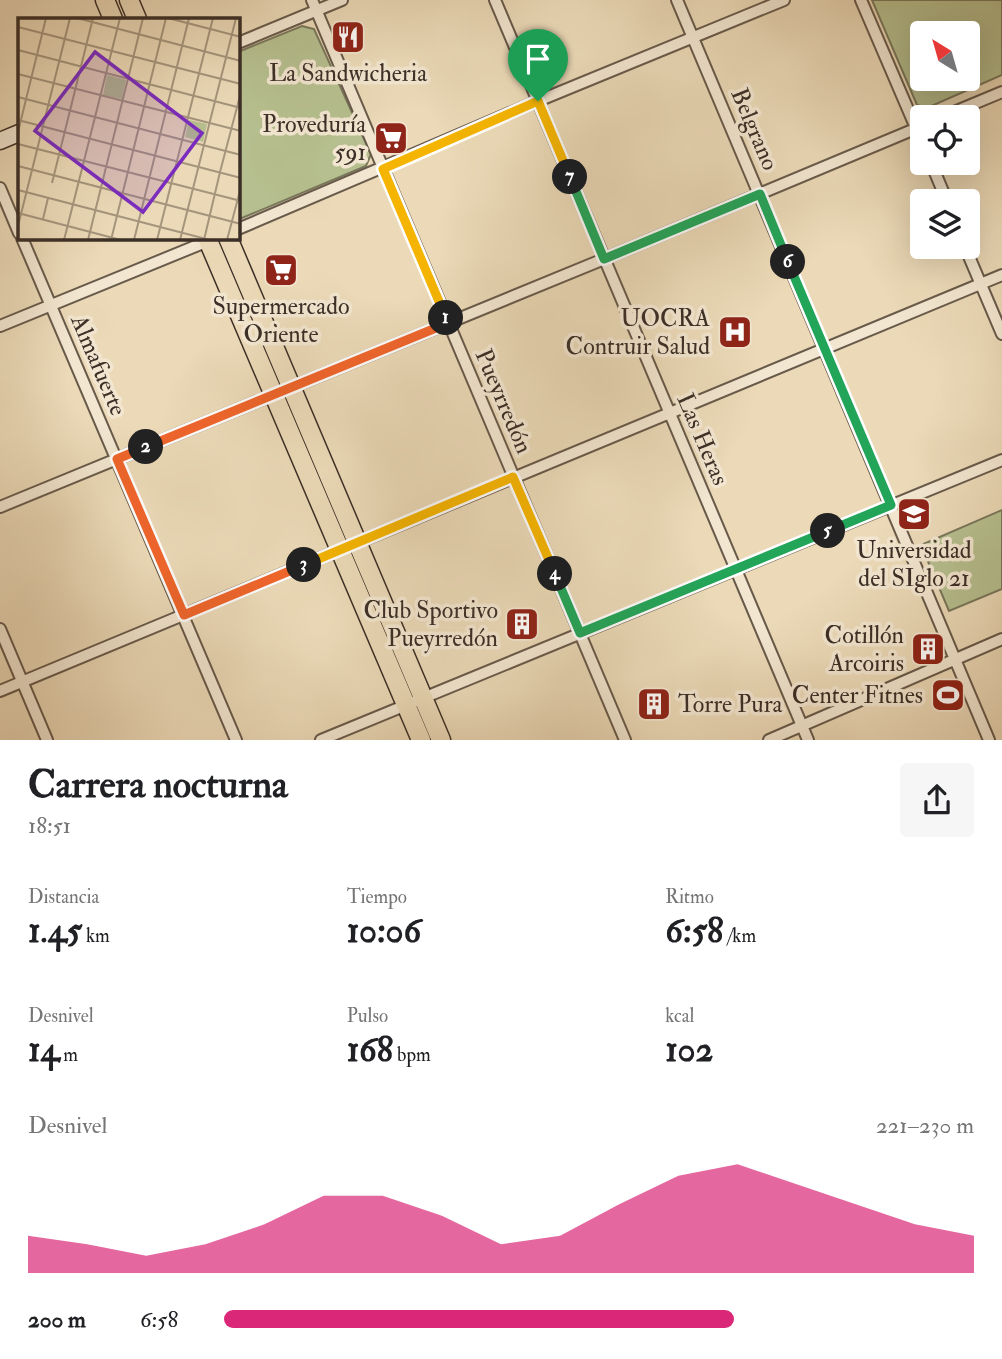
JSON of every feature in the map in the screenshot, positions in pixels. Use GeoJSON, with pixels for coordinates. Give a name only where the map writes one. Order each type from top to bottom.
{"type":"FeatureCollection","features":[{"type":"Feature","properties":{"kind":"main road"},"geometry":{"type":"LineString","coordinates":[[105,0],[113,18]]}},
{"type":"Feature","properties":{"kind":"main road"},"geometry":{"type":"LineString","coordinates":[[129,0],[138,18]]}},
{"type":"Feature","properties":{"kind":"main road"},"geometry":{"type":"LineString","coordinates":[[0,141],[18,133]]}},
{"type":"Feature","properties":{"kind":"main road"},"geometry":{"type":"LineString","coordinates":[[210,240],[274,394],[349,547]]}},
{"type":"Feature","properties":{"kind":"main road"},"geometry":{"type":"LineString","coordinates":[[229,240],[291,387],[349,547],[414,700],[440,740]]}},
{"type":"Feature","properties":{"kind":"main road"},"geometry":{"type":"LineString","coordinates":[[414,700],[421,740]]}},
{"type":"Feature","properties":{"kind":"street"},"geometry":{"type":"LineString","coordinates":[[240,42],[314,5],[342,0]]}},
{"type":"Feature","properties":{"kind":"street","name":"Las Heras"},"geometry":{"type":"LineString","coordinates":[[495,0],[808,740]]}},
{"type":"Feature","properties":{"kind":"street","name":"Belgrano"},"geometry":{"type":"LineString","coordinates":[[677,0],[989,740]]}},
{"type":"Feature","properties":{"kind":"street"},"geometry":{"type":"LineString","coordinates":[[240,228],[784,0]]}},
{"type":"Feature","properties":{"kind":"street"},"geometry":{"type":"LineString","coordinates":[[861,0],[910,107]]}},
{"type":"Feature","properties":{"kind":"street","name":"Pueyrredón"},"geometry":{"type":"LineString","coordinates":[[314,5],[625,740]]}},
{"type":"Feature","properties":{"kind":"street"},"geometry":{"type":"LineString","coordinates":[[971,105],[1002,92]]}},
{"type":"Feature","properties":{"kind":"street"},"geometry":{"type":"LineString","coordinates":[[0,507],[910,131]]}},
{"type":"Feature","properties":{"kind":"street"},"geometry":{"type":"LineString","coordinates":[[0,188],[18,231]]}},
{"type":"Feature","properties":{"kind":"street","name":"Almafuerte"},"geometry":{"type":"LineString","coordinates":[[23,240],[236,740]]}},
{"type":"Feature","properties":{"kind":"street"},"geometry":{"type":"LineString","coordinates":[[0,327],[208,240]]}},
{"type":"Feature","properties":{"kind":"street"},"geometry":{"type":"LineString","coordinates":[[970,259],[1002,334]]}},
{"type":"Feature","properties":{"kind":"street"},"geometry":{"type":"LineString","coordinates":[[0,691],[1002,275]]}},
{"type":"Feature","properties":{"kind":"street"},"geometry":{"type":"LineString","coordinates":[[321,740],[1002,460]]}},
{"type":"Feature","properties":{"kind":"street"},"geometry":{"type":"LineString","coordinates":[[0,629],[47,740]]}},
{"type":"Feature","properties":{"kind":"street"},"geometry":{"type":"LineString","coordinates":[[769,740],[1002,639]]}},
{"type":"Feature","properties":{"kind":"green space"},"geometry":{"type":"Polygon","coordinates":[[[872,0],[1002,0],[1002,75],[980,85],[980,21],[910,21],[910,89],[872,0]]]}},
{"type":"Feature","properties":{"kind":"green space"},"geometry":{"type":"Polygon","coordinates":[[[302,26],[314,29],[371,154],[366,166],[240,218],[240,51],[302,26]]]}},
{"type":"Feature","properties":{"kind":"green space"},"geometry":{"type":"Polygon","coordinates":[[[911,91],[966,91],[934,105],[917,105],[911,91]]]}},
{"type":"Feature","properties":{"kind":"green space"},"geometry":{"type":"Polygon","coordinates":[[[1002,510],[1002,589],[949,611],[921,545],[1002,510]]]}},
{"type":"Feature","properties":{"kind":"place","name":"La Sandwicheria"},"geometry":{"type":"Point","coordinates":[348,37]}},
{"type":"Feature","properties":{"kind":"place","name":"Proveduría 591"},"geometry":{"type":"Point","coordinates":[391,138]}},
{"type":"Feature","properties":{"kind":"place","name":"Supermercado Oriente"},"geometry":{"type":"Point","coordinates":[281,270]}},
{"type":"Feature","properties":{"kind":"place","name":"UOCRA Contruir Salud"},"geometry":{"type":"Point","coordinates":[735,332]}},
{"type":"Feature","properties":{"kind":"place","name":"Universidad del SIglo 21"},"geometry":{"type":"Point","coordinates":[914,514]}},
{"type":"Feature","properties":{"kind":"place","name":"Club Sportivo Pueyrredón"},"geometry":{"type":"Point","coordinates":[522,624]}},
{"type":"Feature","properties":{"kind":"place","name":"Cotillón Arcoiris"},"geometry":{"type":"Point","coordinates":[928,649]}},
{"type":"Feature","properties":{"kind":"place","name":"Center Fitnes"},"geometry":{"type":"Point","coordinates":[948,695]}},
{"type":"Feature","properties":{"kind":"place","name":"Torre Pura"},"geometry":{"type":"Point","coordinates":[654,704]}},
{"type":"Feature","properties":{"kind":"route"},"geometry":{"type":"LineString","coordinates":[[538,101],[604,259],[760,194],[891,505],[580,633],[513,477],[184,615],[117,459],[448,323],[383,169],[538,101]]}}]}
